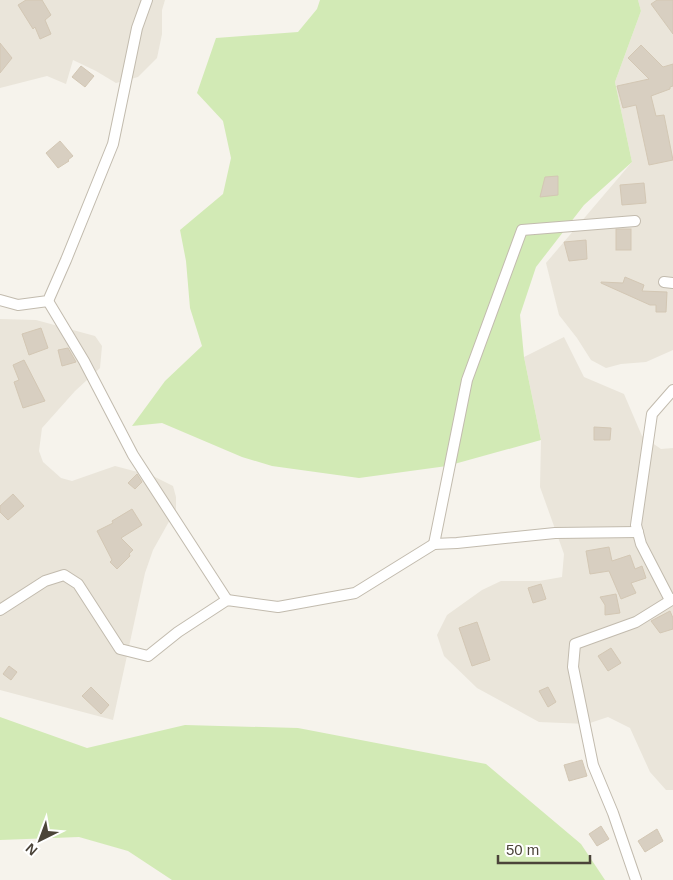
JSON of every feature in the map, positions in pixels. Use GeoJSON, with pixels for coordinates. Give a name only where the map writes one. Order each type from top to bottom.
{"type":"FeatureCollection","features":[{"type":"Feature","properties":{"kind":"street"},"geometry":{"type":"LineString","coordinates":[[48,301],[113,144],[137,28],[147,0]]}},
{"type":"Feature","properties":{"kind":"street"},"geometry":{"type":"LineString","coordinates":[[434,544],[467,380],[522,230],[635,220]]}},
{"type":"Feature","properties":{"kind":"street"},"geometry":{"type":"LineString","coordinates":[[0,300],[18,305],[48,301]]}},
{"type":"Feature","properties":{"kind":"street"},"geometry":{"type":"LineString","coordinates":[[48,301],[84,361],[133,455],[227,600]]}},
{"type":"Feature","properties":{"kind":"street"},"geometry":{"type":"LineString","coordinates":[[636,880],[613,813],[593,765],[573,666],[575,644],[636,622],[671,600],[641,544],[636,525],[652,414],[673,390]]}},
{"type":"Feature","properties":{"kind":"street"},"geometry":{"type":"LineString","coordinates":[[0,610],[45,581],[64,575],[78,584],[120,648],[148,656],[178,632],[227,600],[278,607],[355,593],[434,544],[555,533],[638,532]]}},
{"type":"Feature","properties":{"kind":"shaded area"},"geometry":{"type":"Polygon","coordinates":[[[0,0],[165,0],[162,10],[162,34],[157,58],[138,77],[116,83],[73,60],[66,84],[47,76],[0,88],[0,0]]]}},
{"type":"Feature","properties":{"kind":"shaded area"},"geometry":{"type":"Polygon","coordinates":[[[638,0],[673,0],[673,350],[646,362],[621,364],[606,368],[591,360],[559,315],[546,263],[632,162],[615,82],[641,11],[638,0]]]}},
{"type":"Feature","properties":{"kind":"shaded area"},"geometry":{"type":"Polygon","coordinates":[[[0,319],[36,320],[95,336],[102,346],[100,368],[75,391],[42,428],[39,451],[43,462],[61,478],[72,481],[115,466],[153,476],[173,486],[176,497],[176,509],[153,550],[145,573],[113,720],[0,690],[0,319]]]}},
{"type":"Feature","properties":{"kind":"shaded area"},"geometry":{"type":"Polygon","coordinates":[[[564,337],[584,377],[624,394],[642,436],[661,449],[673,448],[673,790],[666,790],[650,772],[630,728],[608,717],[587,724],[539,722],[477,688],[444,656],[437,635],[447,615],[482,590],[501,581],[539,581],[562,577],[564,554],[540,487],[541,440],[524,357],[564,337]]]}},
{"type":"Feature","properties":{"kind":"green space"},"geometry":{"type":"Polygon","coordinates":[[[320,0],[638,0],[641,11],[615,82],[632,162],[584,205],[536,267],[520,315],[524,357],[541,440],[447,466],[359,478],[272,466],[242,457],[162,423],[132,426],[165,381],[202,346],[190,308],[186,261],[180,230],[223,194],[231,158],[223,121],[197,93],[216,38],[298,32],[317,9],[320,0]]]}},
{"type":"Feature","properties":{"kind":"green space"},"geometry":{"type":"Polygon","coordinates":[[[0,717],[87,748],[185,725],[298,728],[486,764],[581,844],[605,880],[172,880],[128,851],[79,837],[0,840],[0,717]]]}},
{"type":"Feature","properties":{"kind":"building"},"geometry":{"type":"Polygon","coordinates":[[[26,0],[42,0],[51,15],[45,20],[51,34],[40,39],[35,27],[33,29],[18,5],[26,0]]]}},
{"type":"Feature","properties":{"kind":"building"},"geometry":{"type":"Polygon","coordinates":[[[657,0],[673,0],[673,34],[651,4],[657,0]]]}},
{"type":"Feature","properties":{"kind":"building"},"geometry":{"type":"Polygon","coordinates":[[[0,43],[12,58],[0,73],[0,43]]]}},
{"type":"Feature","properties":{"kind":"building"},"geometry":{"type":"Polygon","coordinates":[[[641,45],[663,67],[673,64],[673,86],[651,96],[656,116],[664,115],[673,160],[649,165],[636,105],[623,108],[617,86],[649,79],[628,58],[641,45]]]}},
{"type":"Feature","properties":{"kind":"building"},"geometry":{"type":"Polygon","coordinates":[[[81,66],[94,76],[85,87],[72,77],[81,66]]]}},
{"type":"Feature","properties":{"kind":"building"},"geometry":{"type":"Polygon","coordinates":[[[60,141],[73,156],[58,168],[46,153],[60,141]]]}},
{"type":"Feature","properties":{"kind":"building"},"geometry":{"type":"Polygon","coordinates":[[[558,176],[558,195],[540,197],[545,177],[558,176]]]}},
{"type":"Feature","properties":{"kind":"building"},"geometry":{"type":"Polygon","coordinates":[[[644,183],[646,203],[622,205],[620,185],[644,183]]]}},
{"type":"Feature","properties":{"kind":"building"},"geometry":{"type":"Polygon","coordinates":[[[616,229],[631,229],[631,250],[616,250],[616,229]]]}},
{"type":"Feature","properties":{"kind":"building"},"geometry":{"type":"Polygon","coordinates":[[[586,240],[587,259],[569,261],[564,242],[586,240]]]}},
{"type":"Feature","properties":{"kind":"building"},"geometry":{"type":"Polygon","coordinates":[[[625,277],[644,285],[642,291],[667,292],[666,312],[656,312],[656,305],[650,305],[601,283],[623,283],[625,277]]]}},
{"type":"Feature","properties":{"kind":"building"},"geometry":{"type":"Polygon","coordinates":[[[41,328],[48,348],[29,355],[22,334],[41,328]]]}},
{"type":"Feature","properties":{"kind":"building"},"geometry":{"type":"Polygon","coordinates":[[[68,348],[76,362],[62,366],[58,350],[68,348]]]}},
{"type":"Feature","properties":{"kind":"building"},"geometry":{"type":"Polygon","coordinates":[[[24,360],[45,401],[23,408],[14,382],[19,380],[13,365],[24,360]]]}},
{"type":"Feature","properties":{"kind":"building"},"geometry":{"type":"Polygon","coordinates":[[[594,427],[611,428],[610,440],[594,440],[594,427]]]}},
{"type":"Feature","properties":{"kind":"building"},"geometry":{"type":"Polygon","coordinates":[[[137,474],[142,482],[135,489],[128,483],[137,474]]]}},
{"type":"Feature","properties":{"kind":"building"},"geometry":{"type":"Polygon","coordinates":[[[13,494],[24,506],[8,520],[0,512],[0,506],[13,494]]]}},
{"type":"Feature","properties":{"kind":"building"},"geometry":{"type":"Polygon","coordinates":[[[132,509],[142,525],[121,538],[133,550],[129,554],[130,556],[117,569],[110,562],[112,560],[97,531],[113,523],[112,521],[132,509]]]}},
{"type":"Feature","properties":{"kind":"building"},"geometry":{"type":"Polygon","coordinates":[[[609,547],[612,561],[630,555],[635,569],[642,566],[646,578],[631,583],[636,593],[621,599],[609,571],[590,574],[586,551],[609,547]]]}},
{"type":"Feature","properties":{"kind":"building"},"geometry":{"type":"Polygon","coordinates":[[[541,584],[546,599],[533,603],[528,588],[541,584]]]}},
{"type":"Feature","properties":{"kind":"building"},"geometry":{"type":"Polygon","coordinates":[[[616,594],[620,613],[605,615],[605,605],[600,597],[616,594]]]}},
{"type":"Feature","properties":{"kind":"building"},"geometry":{"type":"Polygon","coordinates":[[[670,611],[673,618],[673,629],[660,633],[651,621],[670,611]]]}},
{"type":"Feature","properties":{"kind":"building"},"geometry":{"type":"Polygon","coordinates":[[[477,622],[490,660],[472,666],[459,628],[477,622]]]}},
{"type":"Feature","properties":{"kind":"building"},"geometry":{"type":"Polygon","coordinates":[[[611,648],[621,663],[608,671],[598,656],[611,648]]]}},
{"type":"Feature","properties":{"kind":"building"},"geometry":{"type":"Polygon","coordinates":[[[9,666],[17,672],[11,680],[3,674],[9,666]]]}},
{"type":"Feature","properties":{"kind":"building"},"geometry":{"type":"Polygon","coordinates":[[[91,687],[109,705],[101,714],[82,696],[91,687]]]}},
{"type":"Feature","properties":{"kind":"building"},"geometry":{"type":"Polygon","coordinates":[[[548,687],[556,702],[548,707],[539,691],[548,687]]]}},
{"type":"Feature","properties":{"kind":"building"},"geometry":{"type":"Polygon","coordinates":[[[582,760],[587,776],[569,781],[564,765],[582,760]]]}},
{"type":"Feature","properties":{"kind":"building"},"geometry":{"type":"Polygon","coordinates":[[[601,826],[609,839],[597,846],[589,834],[601,826]]]}},
{"type":"Feature","properties":{"kind":"building"},"geometry":{"type":"Polygon","coordinates":[[[657,829],[663,841],[645,852],[638,841],[657,829]]]}}]}
